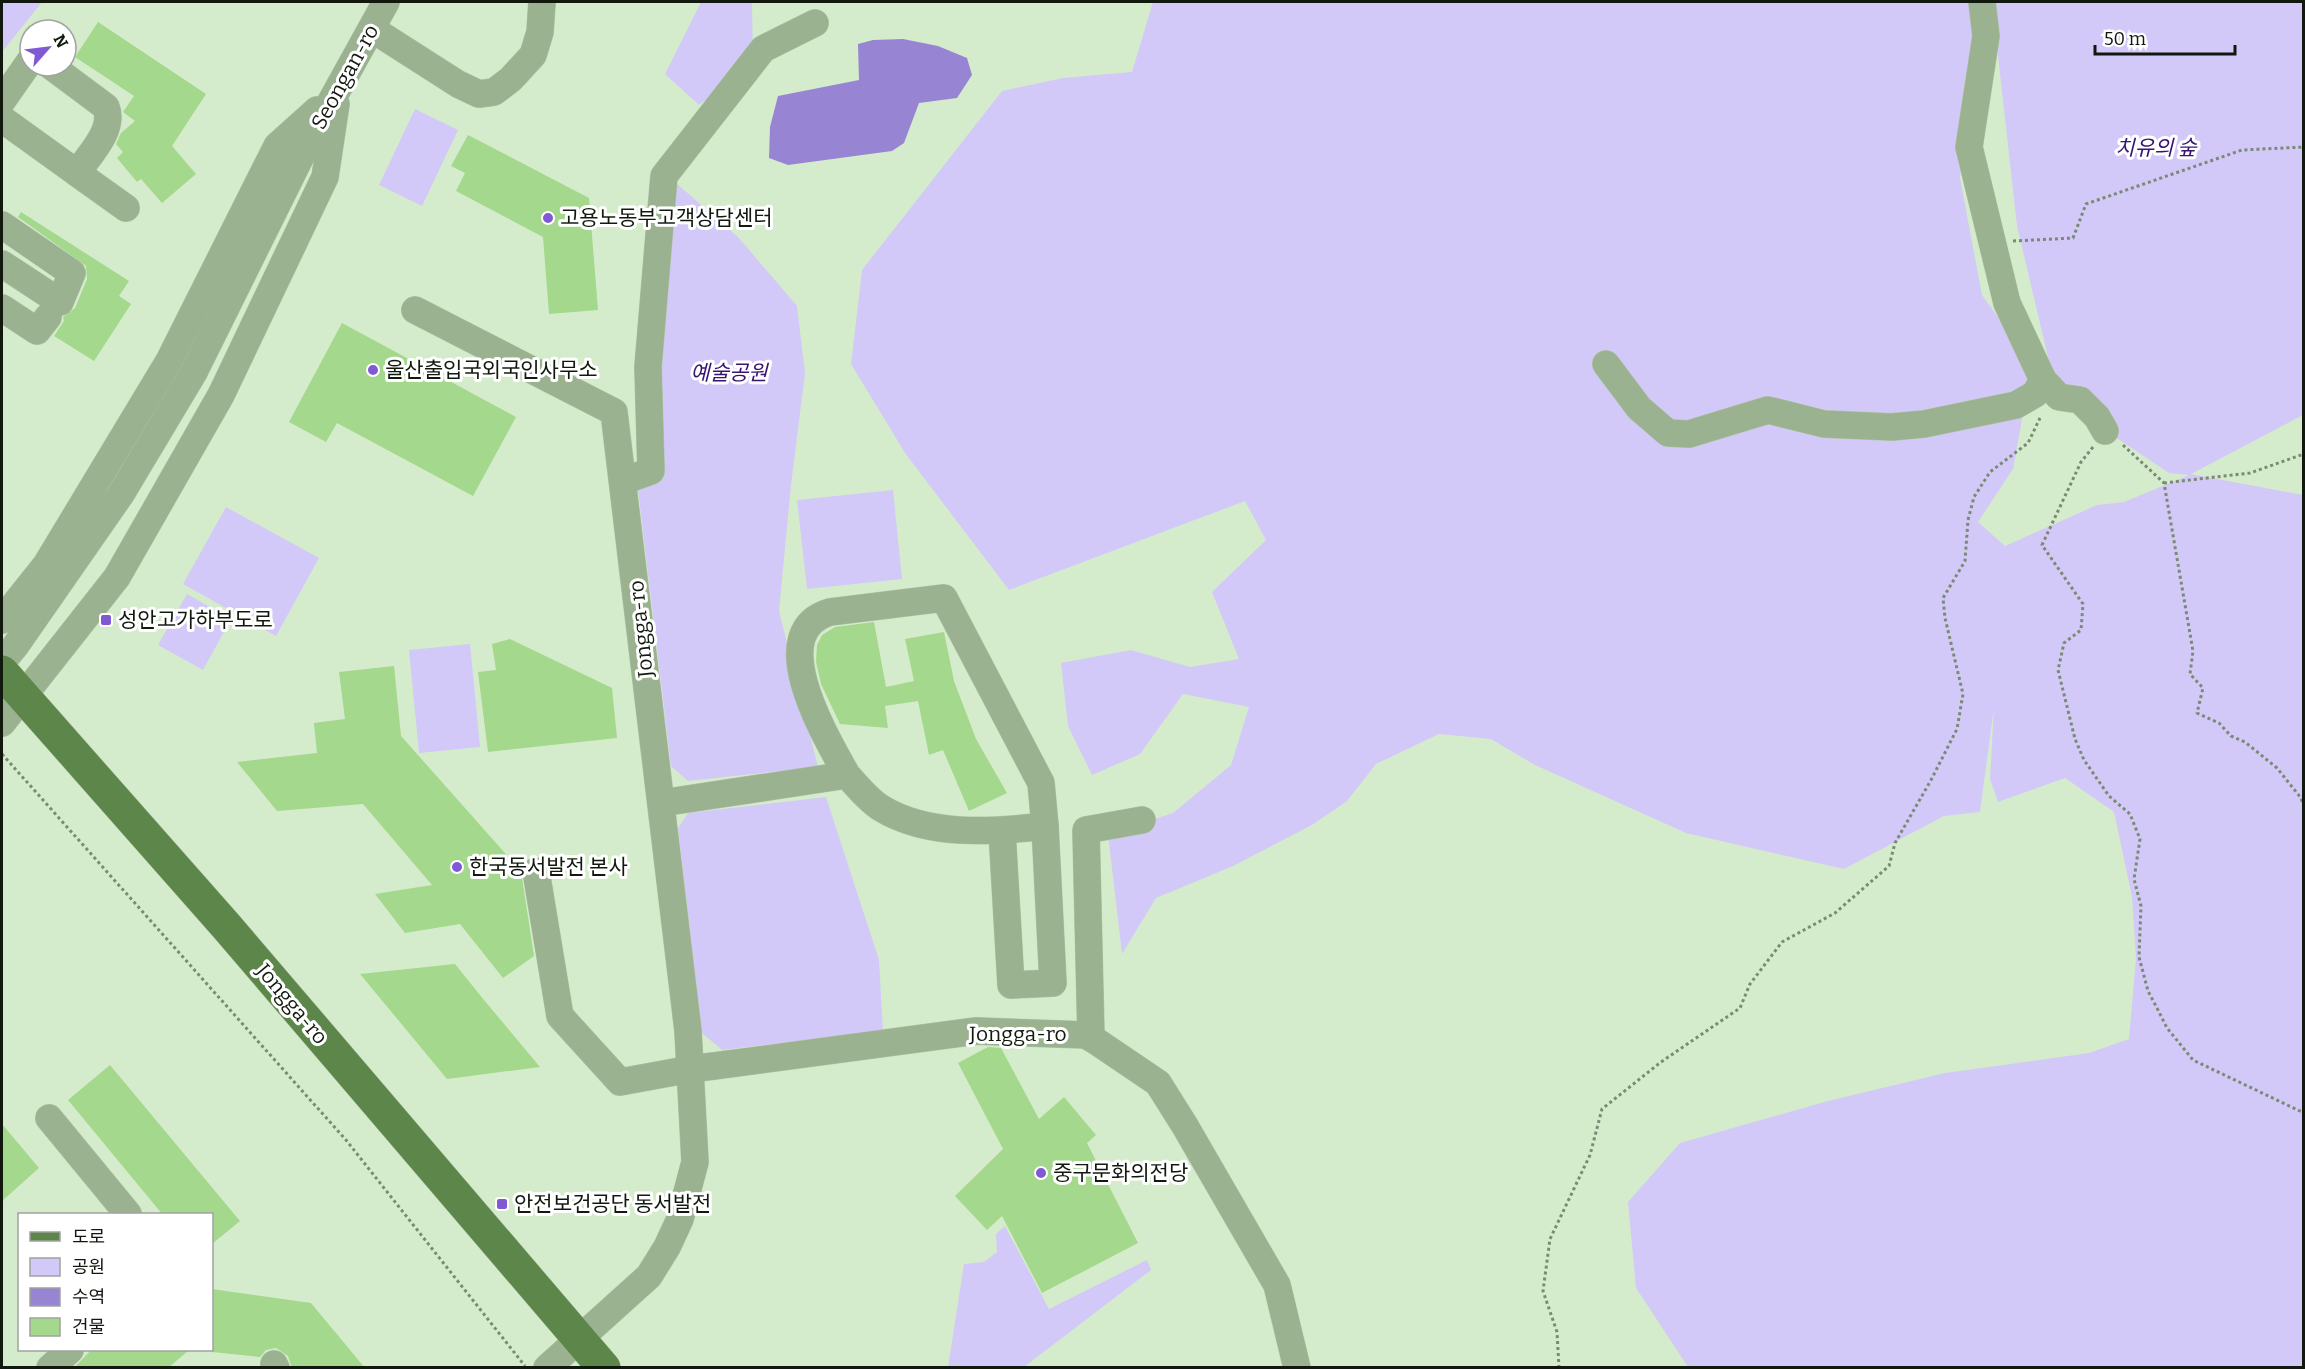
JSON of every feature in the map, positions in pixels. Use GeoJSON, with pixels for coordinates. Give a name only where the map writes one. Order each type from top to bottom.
{"type":"FeatureCollection","features":[{"type":"Feature","properties":{"kind":"main road","name":"Jongga-ro"},"geometry":{"type":"LineString","coordinates":[[2,672],[227,927],[604,1368]]}},
{"type":"Feature","properties":{"kind":"street","name":"Seongan-ro"},"geometry":{"type":"LineString","coordinates":[[2,662],[122,494],[194,372],[303,152],[386,2]]}},
{"type":"Feature","properties":{"kind":"street"},"geometry":{"type":"LineString","coordinates":[[372,29],[458,84],[479,94],[494,92],[511,79],[533,55],[540,32],[542,2]]}},
{"type":"Feature","properties":{"kind":"street"},"geometry":{"type":"LineString","coordinates":[[1982,2],[1986,36],[1969,147],[2007,303],[2043,380],[2059,397],[2080,400],[2097,417],[2105,431]]}},
{"type":"Feature","properties":{"kind":"street"},"geometry":{"type":"LineString","coordinates":[[623,481],[651,471],[648,367],[664,176],[763,49],[815,23]]}},
{"type":"Feature","properties":{"kind":"street"},"geometry":{"type":"LineString","coordinates":[[2,101],[18,78]]}},
{"type":"Feature","properties":{"kind":"street"},"geometry":{"type":"LineString","coordinates":[[67,78],[106,107],[110,116],[108,126],[77,173]]}},
{"type":"Feature","properties":{"kind":"street"},"geometry":{"type":"LineString","coordinates":[[2,620],[46,565],[169,361],[277,146],[338,91]]}},
{"type":"Feature","properties":{"kind":"street"},"geometry":{"type":"LineString","coordinates":[[2,723],[117,577],[221,395],[326,177],[338,91]]}},
{"type":"Feature","properties":{"kind":"street"},"geometry":{"type":"LineString","coordinates":[[2,119],[126,208]]}},
{"type":"Feature","properties":{"kind":"street"},"geometry":{"type":"LineString","coordinates":[[2,225],[72,273],[60,302],[2,264]]}},
{"type":"Feature","properties":{"kind":"street"},"geometry":{"type":"LineString","coordinates":[[2,308],[37,331],[48,317]]}},
{"type":"Feature","properties":{"kind":"street","name":"Jongga-ro"},"geometry":{"type":"LineString","coordinates":[[415,310],[614,412],[623,481],[691,1069],[695,1162],[680,1219],[667,1247],[649,1276],[547,1368]]}},
{"type":"Feature","properties":{"kind":"street"},"geometry":{"type":"LineString","coordinates":[[1606,364],[1638,408],[1668,433],[1689,434],[1768,410],[1824,424],[1892,428],[2016,405],[2036,394],[2043,380]]}},
{"type":"Feature","properties":{"kind":"street"},"geometry":{"type":"LineString","coordinates":[[1002,831],[1011,985],[1053,983],[1045,826],[1041,783],[944,598],[830,612],[817,616],[802,636],[799,650],[808,700],[848,776],[880,808],[901,818],[965,830],[1002,831],[1045,826]]}},
{"type":"Feature","properties":{"kind":"street"},"geometry":{"type":"LineString","coordinates":[[661,803],[848,776]]}},
{"type":"Feature","properties":{"kind":"street"},"geometry":{"type":"LineString","coordinates":[[1091,1038],[1086,831],[1142,820]]}},
{"type":"Feature","properties":{"kind":"street"},"geometry":{"type":"LineString","coordinates":[[536,871],[560,1016],[620,1082],[691,1069]]}},
{"type":"Feature","properties":{"kind":"street","name":"Jongga-ro"},"geometry":{"type":"LineString","coordinates":[[691,1069],[976,1031],[1065,1032],[1091,1038],[1158,1083],[1185,1126],[1277,1285],[1297,1368]]}},
{"type":"Feature","properties":{"kind":"street"},"geometry":{"type":"LineString","coordinates":[[49,1118],[126,1213]]}},
{"type":"Feature","properties":{"kind":"street"},"geometry":{"type":"LineString","coordinates":[[50,1368],[69,1351]]}},
{"type":"Feature","properties":{"kind":"path"},"geometry":{"type":"LineString","coordinates":[[1992,244],[2073,238],[2086,204],[2242,150],[2304,147]]}},
{"type":"Feature","properties":{"kind":"path"},"geometry":{"type":"LineString","coordinates":[[1559,1368],[1557,1332],[1543,1291],[1550,1239],[1590,1155],[1602,1109],[1661,1062],[1740,1008],[1750,984],[1782,942],[1835,914],[1889,866],[1895,843],[1957,729],[1963,694],[1945,618],[1943,598],[1965,561],[1968,520],[1974,497],[1990,472],[2028,443],[2040,418]]}},
{"type":"Feature","properties":{"kind":"path"},"geometry":{"type":"LineString","coordinates":[[2304,807],[2301,798],[2277,768],[2245,742],[2231,736],[2219,723],[2197,713],[2203,688],[2190,674],[2193,651],[2164,483],[2105,431],[2081,462],[2042,545],[2084,604],[2081,630],[2064,643],[2058,670],[2073,724],[2074,739],[2084,760],[2109,796],[2130,814],[2140,839],[2134,879],[2141,906],[2139,957],[2148,991],[2168,1028],[2193,1060],[2304,1113]]}},
{"type":"Feature","properties":{"kind":"path"},"geometry":{"type":"LineString","coordinates":[[2164,483],[2250,473],[2304,454]]}},
{"type":"Feature","properties":{"kind":"path"},"geometry":{"type":"LineString","coordinates":[[2,754],[346,1140],[526,1368]]}},
{"type":"Feature","properties":{"kind":"green space"},"geometry":{"type":"Polygon","coordinates":[[[2,2],[42,2],[29,18],[18,18],[18,32],[2,52],[2,2]]]}},
{"type":"Feature","properties":{"kind":"green space"},"geometry":{"type":"Polygon","coordinates":[[[701,2],[752,2],[753,62],[699,105],[665,74],[701,2]]]}},
{"type":"Feature","properties":{"kind":"green space","name":"치유의 숲"},"geometry":{"type":"Polygon","coordinates":[[[1153,2],[1972,2],[1976,17],[1960,178],[1982,295],[2032,364],[2013,469],[1978,522],[2005,546],[2097,505],[2124,502],[2189,475],[2169,473],[2112,435],[2055,387],[2017,226],[1992,2],[2303,2],[2303,415],[2191,474],[2303,495],[2303,1367],[1688,1367],[1636,1288],[1628,1202],[1680,1143],[1828,1101],[1945,1073],[2089,1053],[2129,1039],[2136,958],[2132,897],[2114,812],[2065,778],[1998,802],[1990,779],[1994,707],[1980,812],[1944,816],[1844,869],[1686,833],[1535,765],[1491,739],[1439,734],[1376,764],[1347,801],[1312,825],[1233,866],[1156,898],[1122,954],[1108,834],[1173,813],[1231,765],[1249,707],[1183,694],[1140,754],[1092,775],[1068,726],[1061,663],[1131,650],[1190,667],[1239,659],[1212,592],[1266,540],[1245,501],[1009,590],[905,453],[851,364],[862,270],[1002,91],[1063,78],[1132,72],[1153,2]]]}},
{"type":"Feature","properties":{"kind":"green space"},"geometry":{"type":"Polygon","coordinates":[[[415,109],[458,130],[422,206],[379,185],[415,109]]]}},
{"type":"Feature","properties":{"kind":"green space","name":"예술공원"},"geometry":{"type":"Polygon","coordinates":[[[676,183],[738,237],[797,306],[805,373],[779,611],[818,767],[688,781],[671,766],[638,490],[653,481],[654,364],[676,183]]]}},
{"type":"Feature","properties":{"kind":"green space"},"geometry":{"type":"Polygon","coordinates":[[[893,490],[902,579],[807,589],[797,500],[893,490]]]}},
{"type":"Feature","properties":{"kind":"green space"},"geometry":{"type":"Polygon","coordinates":[[[226,507],[319,558],[276,636],[183,584],[226,507]]]}},
{"type":"Feature","properties":{"kind":"green space"},"geometry":{"type":"Polygon","coordinates":[[[187,594],[231,619],[203,670],[158,645],[187,594]]]}},
{"type":"Feature","properties":{"kind":"green space"},"geometry":{"type":"Polygon","coordinates":[[[470,644],[480,747],[419,753],[409,650],[470,644]]]}},
{"type":"Feature","properties":{"kind":"green space"},"geometry":{"type":"Polygon","coordinates":[[[826,797],[879,960],[883,1031],[722,1050],[702,1033],[678,828],[688,813],[826,797]]]}},
{"type":"Feature","properties":{"kind":"green space"},"geometry":{"type":"Polygon","coordinates":[[[1005,1226],[1049,1309],[1147,1260],[1151,1270],[1024,1367],[948,1367],[964,1264],[984,1262],[997,1252],[996,1234],[1005,1226]]]}},
{"type":"Feature","properties":{"kind":"water"},"geometry":{"type":"Polygon","coordinates":[[[903,39],[938,46],[967,58],[972,75],[957,98],[919,103],[904,143],[892,151],[788,165],[769,158],[770,127],[778,96],[859,80],[858,44],[873,40],[903,39]]]}},
{"type":"Feature","properties":{"kind":"building"},"geometry":{"type":"Polygon","coordinates":[[[98,22],[206,94],[172,146],[196,174],[162,203],[141,179],[137,182],[117,158],[123,152],[116,144],[121,133],[135,121],[123,112],[134,96],[78,59],[78,52],[98,22]]]}},
{"type":"Feature","properties":{"kind":"building","name":"고용노동부고객상담센터"},"geometry":{"type":"Polygon","coordinates":[[[468,135],[589,198],[598,310],[549,314],[543,237],[456,191],[465,173],[451,166],[468,135]]]}},
{"type":"Feature","properties":{"kind":"building"},"geometry":{"type":"Polygon","coordinates":[[[21,212],[129,281],[119,296],[131,304],[94,361],[54,336],[64,321],[63,317],[75,308],[87,279],[86,266],[18,217],[21,212]]]}},
{"type":"Feature","properties":{"kind":"building","name":"울산출입국외국인사무소"},"geometry":{"type":"Polygon","coordinates":[[[342,323],[516,417],[473,496],[337,423],[326,442],[289,422],[342,323]]]}},
{"type":"Feature","properties":{"kind":"building"},"geometry":{"type":"Polygon","coordinates":[[[874,622],[886,687],[914,681],[905,639],[944,632],[954,681],[976,739],[1007,793],[969,811],[943,750],[929,755],[918,701],[885,706],[888,728],[840,724],[821,684],[816,662],[817,645],[822,635],[835,627],[874,622]]]}},
{"type":"Feature","properties":{"kind":"building"},"geometry":{"type":"Polygon","coordinates":[[[510,639],[612,688],[617,738],[488,752],[478,672],[496,670],[492,644],[510,639]]]}},
{"type":"Feature","properties":{"kind":"building"},"geometry":{"type":"Polygon","coordinates":[[[394,666],[401,736],[521,871],[534,956],[503,978],[460,924],[405,933],[375,894],[432,885],[363,804],[277,811],[237,762],[317,753],[314,723],[345,719],[339,672],[394,666]]]}},
{"type":"Feature","properties":{"kind":"building"},"geometry":{"type":"Polygon","coordinates":[[[455,964],[540,1067],[447,1079],[360,974],[455,964]]]}},
{"type":"Feature","properties":{"kind":"building","name":"중구문화의전당"},"geometry":{"type":"Polygon","coordinates":[[[988,1047],[1001,1048],[1039,1119],[1064,1097],[1096,1135],[1087,1143],[1138,1243],[1042,1293],[1002,1216],[987,1230],[955,1196],[1003,1149],[958,1063],[988,1047]]]}},
{"type":"Feature","properties":{"kind":"building"},"geometry":{"type":"Polygon","coordinates":[[[110,1065],[240,1221],[213,1243],[213,1213],[161,1213],[68,1100],[110,1065]]]}},
{"type":"Feature","properties":{"kind":"building"},"geometry":{"type":"Polygon","coordinates":[[[2,1124],[39,1168],[2,1201],[2,1124]]]}},
{"type":"Feature","properties":{"kind":"building"},"geometry":{"type":"Polygon","coordinates":[[[213,1289],[311,1303],[365,1368],[292,1368],[288,1356],[276,1348],[266,1350],[260,1357],[212,1352],[213,1289]]]}},
{"type":"Feature","properties":{"kind":"building"},"geometry":{"type":"Polygon","coordinates":[[[90,1351],[188,1351],[168,1368],[74,1368],[90,1351]]]}},
{"type":"Feature","properties":{"kind":"place","name":"고용노동부고객상담센터"},"geometry":{"type":"Point","coordinates":[548,218]}},
{"type":"Feature","properties":{"kind":"place","name":"울산출입국외국인사무소"},"geometry":{"type":"Point","coordinates":[373,370]}},
{"type":"Feature","properties":{"kind":"place","name":"성안고가하부도로"},"geometry":{"type":"Point","coordinates":[106,620]}},
{"type":"Feature","properties":{"kind":"place","name":"한국동서발전 본사"},"geometry":{"type":"Point","coordinates":[457,867]}},
{"type":"Feature","properties":{"kind":"place","name":"중구문화의전당"},"geometry":{"type":"Point","coordinates":[1041,1173]}},
{"type":"Feature","properties":{"kind":"place","name":"안전보건공단 동서발전"},"geometry":{"type":"Point","coordinates":[502,1204]}}]}
